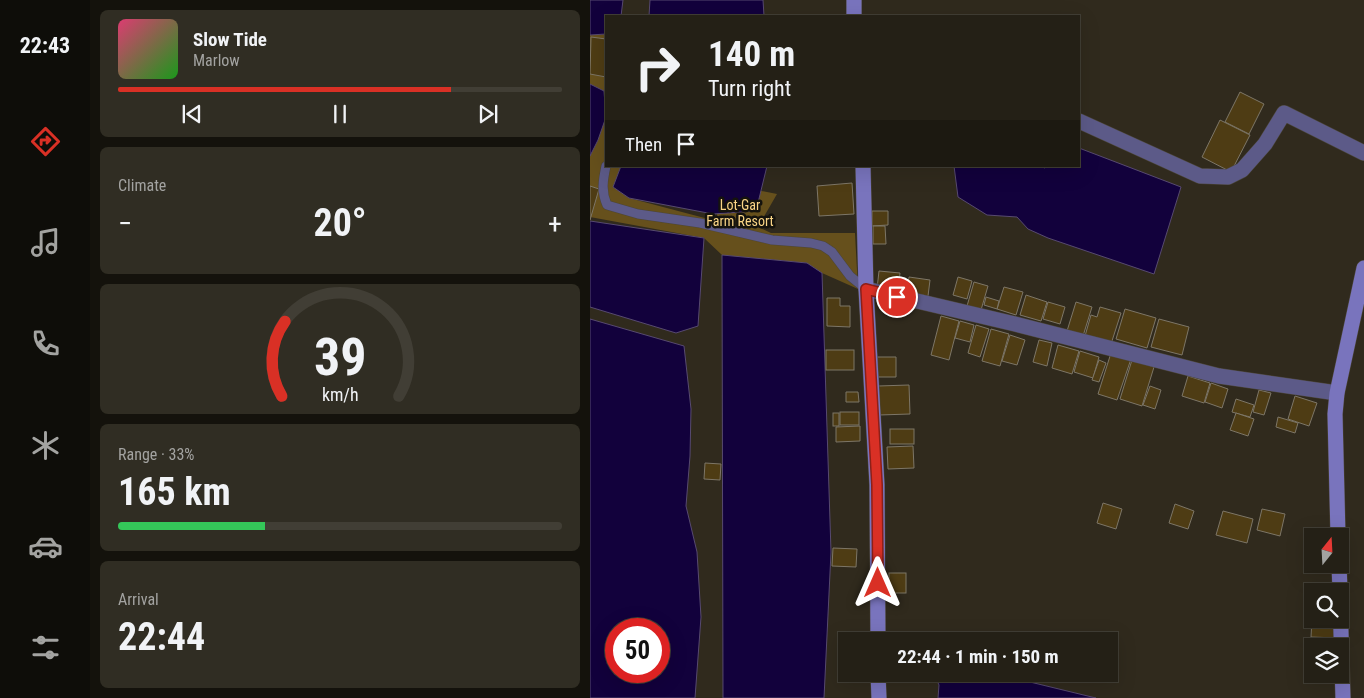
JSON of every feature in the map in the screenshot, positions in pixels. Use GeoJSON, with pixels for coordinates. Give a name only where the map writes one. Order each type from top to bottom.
{"type":"FeatureCollection","features":[{"type":"Feature","properties":{"kind":"main road"},"geometry":{"type":"LineString","coordinates":[[854,0],[854,15]]}},
{"type":"Feature","properties":{"kind":"main road"},"geometry":{"type":"LineString","coordinates":[[863,167],[866,289],[877,485],[878,632]]}},
{"type":"Feature","properties":{"kind":"main road"},"geometry":{"type":"LineString","coordinates":[[1338,528],[1335,414],[1337,393],[1364,268]]}},
{"type":"Feature","properties":{"kind":"main road"},"geometry":{"type":"LineString","coordinates":[[1341,628],[1343,698]]}},
{"type":"Feature","properties":{"kind":"main road"},"geometry":{"type":"LineString","coordinates":[[878,682],[879,698]]}},
{"type":"Feature","properties":{"kind":"street"},"geometry":{"type":"LineString","coordinates":[[1080,122],[1200,176],[1228,177],[1242,170],[1265,144],[1284,112],[1364,153]]}},
{"type":"Feature","properties":{"kind":"street"},"geometry":{"type":"LineString","coordinates":[[866,289],[1015,324],[1218,376],[1337,393]]}},
{"type":"Feature","properties":{"kind":"lane"},"geometry":{"type":"LineString","coordinates":[[606,167],[602,185],[607,205],[638,214],[700,223],[772,240],[811,243],[822,246],[832,252],[850,276],[866,289]]}},
{"type":"Feature","properties":{"kind":"green space","name":"Lot-Gar Farm Resort"},"geometry":{"type":"Polygon","coordinates":[[[605,34],[605,167],[621,167],[613,187],[629,198],[716,221],[722,183],[777,194],[758,227],[771,233],[855,233],[858,289],[822,273],[807,263],[722,255],[704,238],[590,217],[590,156],[598,140],[604,91],[590,84],[590,35],[605,34]]]}},
{"type":"Feature","properties":{"kind":"shaded area"},"geometry":{"type":"Polygon","coordinates":[[[590,0],[623,0],[621,15],[605,15],[605,34],[590,35],[590,0]]]}},
{"type":"Feature","properties":{"kind":"shaded area"},"geometry":{"type":"Polygon","coordinates":[[[650,0],[763,0],[764,15],[649,15],[650,0]]]}},
{"type":"Feature","properties":{"kind":"shaded area"},"geometry":{"type":"Polygon","coordinates":[[[590,84],[604,91],[605,120],[590,156],[590,84]]]}},
{"type":"Feature","properties":{"kind":"shaded area"},"geometry":{"type":"Polygon","coordinates":[[[1080,148],[1181,187],[1154,274],[1048,238],[1028,229],[1017,217],[987,215],[958,197],[954,167],[1080,167],[1080,148]]]}},
{"type":"Feature","properties":{"kind":"shaded area"},"geometry":{"type":"Polygon","coordinates":[[[621,167],[767,167],[756,211],[713,214],[629,198],[613,187],[621,167]]]}},
{"type":"Feature","properties":{"kind":"shaded area"},"geometry":{"type":"Polygon","coordinates":[[[590,221],[704,238],[698,326],[676,333],[590,307],[590,221]]]}},
{"type":"Feature","properties":{"kind":"shaded area"},"geometry":{"type":"Polygon","coordinates":[[[722,255],[807,263],[822,273],[831,552],[824,698],[723,698],[722,255]]]}},
{"type":"Feature","properties":{"kind":"shaded area"},"geometry":{"type":"Polygon","coordinates":[[[590,319],[684,346],[691,409],[686,506],[697,552],[701,617],[695,698],[590,698],[590,319]]]}},
{"type":"Feature","properties":{"kind":"shaded area"},"geometry":{"type":"Polygon","coordinates":[[[938,682],[1030,682],[1096,698],[938,698],[938,682]]]}},
{"type":"Feature","properties":{"kind":"building"},"geometry":{"type":"Polygon","coordinates":[[[591,37],[605,39],[605,77],[590,74],[591,37]]]}},
{"type":"Feature","properties":{"kind":"building"},"geometry":{"type":"Polygon","coordinates":[[[1240,92],[1264,104],[1249,134],[1225,122],[1240,92]]]}},
{"type":"Feature","properties":{"kind":"building"},"geometry":{"type":"Polygon","coordinates":[[[1220,120],[1250,135],[1231,172],[1202,157],[1220,120]]]}},
{"type":"Feature","properties":{"kind":"building"},"geometry":{"type":"Polygon","coordinates":[[[852,183],[854,214],[819,216],[817,186],[852,183]]]}},
{"type":"Feature","properties":{"kind":"building"},"geometry":{"type":"Polygon","coordinates":[[[590,186],[599,189],[590,220],[590,186]]]}},
{"type":"Feature","properties":{"kind":"building"},"geometry":{"type":"Polygon","coordinates":[[[872,211],[888,211],[888,225],[872,226],[872,211]]]}},
{"type":"Feature","properties":{"kind":"building"},"geometry":{"type":"Polygon","coordinates":[[[873,226],[885,226],[886,244],[873,244],[873,226]]]}},
{"type":"Feature","properties":{"kind":"building"},"geometry":{"type":"Polygon","coordinates":[[[879,271],[900,273],[898,291],[877,289],[879,271]]]}},
{"type":"Feature","properties":{"kind":"building"},"geometry":{"type":"Polygon","coordinates":[[[909,277],[930,280],[928,296],[907,293],[909,277]]]}},
{"type":"Feature","properties":{"kind":"building"},"geometry":{"type":"Polygon","coordinates":[[[958,277],[972,281],[967,299],[953,295],[958,277]]]}},
{"type":"Feature","properties":{"kind":"building"},"geometry":{"type":"Polygon","coordinates":[[[974,282],[988,286],[981,310],[967,306],[974,282]]]}},
{"type":"Feature","properties":{"kind":"building"},"geometry":{"type":"Polygon","coordinates":[[[1004,287],[1023,292],[1016,315],[997,309],[1004,287]]]}},
{"type":"Feature","properties":{"kind":"building"},"geometry":{"type":"Polygon","coordinates":[[[1026,295],[1047,302],[1041,321],[1020,315],[1026,295]]]}},
{"type":"Feature","properties":{"kind":"building"},"geometry":{"type":"Polygon","coordinates":[[[986,297],[999,301],[997,309],[984,305],[986,297]]]}},
{"type":"Feature","properties":{"kind":"building"},"geometry":{"type":"Polygon","coordinates":[[[827,298],[840,298],[840,306],[850,306],[850,327],[827,326],[827,298]]]}},
{"type":"Feature","properties":{"kind":"building"},"geometry":{"type":"Polygon","coordinates":[[[1048,302],[1065,307],[1060,324],[1043,319],[1048,302]]]}},
{"type":"Feature","properties":{"kind":"building"},"geometry":{"type":"Polygon","coordinates":[[[1076,302],[1092,307],[1083,336],[1067,331],[1076,302]]]}},
{"type":"Feature","properties":{"kind":"building"},"geometry":{"type":"Polygon","coordinates":[[[1100,307],[1121,313],[1111,344],[1085,336],[1091,315],[1097,317],[1100,307]]]}},
{"type":"Feature","properties":{"kind":"building"},"geometry":{"type":"Polygon","coordinates":[[[1125,309],[1156,318],[1147,348],[1116,339],[1125,309]]]}},
{"type":"Feature","properties":{"kind":"building"},"geometry":{"type":"Polygon","coordinates":[[[941,316],[959,321],[949,360],[931,355],[941,316]]]}},
{"type":"Feature","properties":{"kind":"building"},"geometry":{"type":"Polygon","coordinates":[[[1159,319],[1189,327],[1182,355],[1151,347],[1159,319]]]}},
{"type":"Feature","properties":{"kind":"building"},"geometry":{"type":"Polygon","coordinates":[[[960,321],[974,325],[970,342],[955,338],[960,321]]]}},
{"type":"Feature","properties":{"kind":"building"},"geometry":{"type":"Polygon","coordinates":[[[976,325],[989,329],[980,357],[968,353],[976,325]]]}},
{"type":"Feature","properties":{"kind":"building"},"geometry":{"type":"Polygon","coordinates":[[[991,329],[1009,334],[1000,366],[982,361],[991,329]]]}},
{"type":"Feature","properties":{"kind":"building"},"geometry":{"type":"Polygon","coordinates":[[[1010,335],[1025,340],[1017,365],[1002,361],[1010,335]]]}},
{"type":"Feature","properties":{"kind":"building"},"geometry":{"type":"Polygon","coordinates":[[[1039,340],[1052,343],[1047,366],[1033,362],[1039,340]]]}},
{"type":"Feature","properties":{"kind":"building"},"geometry":{"type":"Polygon","coordinates":[[[1058,345],[1079,351],[1072,374],[1052,368],[1058,345]]]}},
{"type":"Feature","properties":{"kind":"building"},"geometry":{"type":"Polygon","coordinates":[[[826,350],[854,350],[854,370],[826,370],[826,350]]]}},
{"type":"Feature","properties":{"kind":"building"},"geometry":{"type":"Polygon","coordinates":[[[1080,351],[1099,357],[1093,378],[1074,372],[1080,351]]]}},
{"type":"Feature","properties":{"kind":"building"},"geometry":{"type":"Polygon","coordinates":[[[1111,353],[1131,359],[1117,400],[1098,394],[1111,353]]]}},
{"type":"Feature","properties":{"kind":"building"},"geometry":{"type":"Polygon","coordinates":[[[876,357],[896,357],[896,377],[877,377],[876,357]]]}},
{"type":"Feature","properties":{"kind":"building"},"geometry":{"type":"Polygon","coordinates":[[[1099,360],[1106,363],[1099,382],[1092,380],[1099,360]]]}},
{"type":"Feature","properties":{"kind":"building"},"geometry":{"type":"Polygon","coordinates":[[[1132,360],[1154,367],[1142,406],[1120,399],[1132,360]]]}},
{"type":"Feature","properties":{"kind":"building"},"geometry":{"type":"Polygon","coordinates":[[[1188,376],[1210,383],[1204,403],[1182,396],[1188,376]]]}},
{"type":"Feature","properties":{"kind":"building"},"geometry":{"type":"Polygon","coordinates":[[[1211,383],[1228,389],[1222,408],[1205,402],[1211,383]]]}},
{"type":"Feature","properties":{"kind":"building"},"geometry":{"type":"Polygon","coordinates":[[[909,385],[910,414],[879,415],[878,386],[909,385]]]}},
{"type":"Feature","properties":{"kind":"building"},"geometry":{"type":"Polygon","coordinates":[[[1150,386],[1161,390],[1155,409],[1143,405],[1150,386]]]}},
{"type":"Feature","properties":{"kind":"building"},"geometry":{"type":"Polygon","coordinates":[[[1259,390],[1271,393],[1264,415],[1253,412],[1259,390]]]}},
{"type":"Feature","properties":{"kind":"building"},"geometry":{"type":"Polygon","coordinates":[[[846,392],[858,392],[859,402],[846,402],[846,392]]]}},
{"type":"Feature","properties":{"kind":"building"},"geometry":{"type":"Polygon","coordinates":[[[1295,396],[1317,403],[1309,426],[1288,419],[1295,396]]]}},
{"type":"Feature","properties":{"kind":"building"},"geometry":{"type":"Polygon","coordinates":[[[1236,399],[1254,405],[1250,417],[1232,412],[1236,399]]]}},
{"type":"Feature","properties":{"kind":"building"},"geometry":{"type":"Polygon","coordinates":[[[840,412],[859,412],[859,425],[840,425],[840,412]]]}},
{"type":"Feature","properties":{"kind":"building"},"geometry":{"type":"Polygon","coordinates":[[[833,413],[839,413],[839,426],[833,426],[833,413]]]}},
{"type":"Feature","properties":{"kind":"building"},"geometry":{"type":"Polygon","coordinates":[[[1236,413],[1254,419],[1248,436],[1230,430],[1236,413]]]}},
{"type":"Feature","properties":{"kind":"building"},"geometry":{"type":"Polygon","coordinates":[[[1278,417],[1298,423],[1295,433],[1276,427],[1278,417]]]}},
{"type":"Feature","properties":{"kind":"building"},"geometry":{"type":"Polygon","coordinates":[[[860,426],[860,441],[836,442],[836,427],[860,426]]]}},
{"type":"Feature","properties":{"kind":"building"},"geometry":{"type":"Polygon","coordinates":[[[890,429],[914,429],[914,444],[890,444],[890,429]]]}},
{"type":"Feature","properties":{"kind":"building"},"geometry":{"type":"Polygon","coordinates":[[[913,446],[914,468],[888,469],[887,447],[913,446]]]}},
{"type":"Feature","properties":{"kind":"building"},"geometry":{"type":"Polygon","coordinates":[[[705,463],[721,464],[720,480],[704,479],[705,463]]]}},
{"type":"Feature","properties":{"kind":"building"},"geometry":{"type":"Polygon","coordinates":[[[1103,503],[1122,509],[1116,529],[1097,523],[1103,503]]]}},
{"type":"Feature","properties":{"kind":"building"},"geometry":{"type":"Polygon","coordinates":[[[1175,504],[1194,511],[1188,529],[1169,523],[1175,504]]]}},
{"type":"Feature","properties":{"kind":"building"},"geometry":{"type":"Polygon","coordinates":[[[1262,509],[1285,514],[1280,536],[1257,530],[1262,509]]]}},
{"type":"Feature","properties":{"kind":"building"},"geometry":{"type":"Polygon","coordinates":[[[1223,511],[1253,519],[1247,543],[1216,535],[1223,511]]]}},
{"type":"Feature","properties":{"kind":"building"},"geometry":{"type":"Polygon","coordinates":[[[833,548],[857,549],[856,567],[832,566],[833,548]]]}},
{"type":"Feature","properties":{"kind":"building"},"geometry":{"type":"Polygon","coordinates":[[[889,573],[906,573],[906,593],[889,593],[889,573]]]}},
{"type":"Feature","properties":{"kind":"building"},"geometry":{"type":"Polygon","coordinates":[[[1312,628],[1337,628],[1337,638],[1311,637],[1312,628]]]}},
{"type":"Feature","properties":{"kind":"route"},"geometry":{"type":"LineString","coordinates":[[878,583],[877,485],[866,289],[897,297]]}}]}
